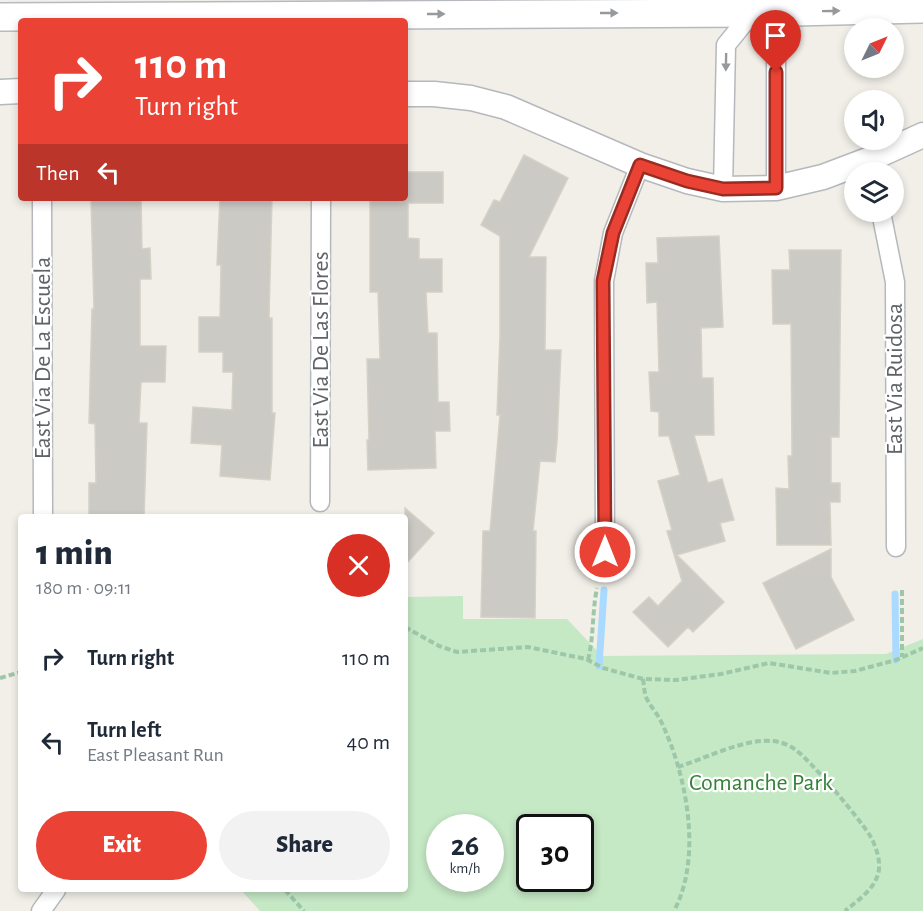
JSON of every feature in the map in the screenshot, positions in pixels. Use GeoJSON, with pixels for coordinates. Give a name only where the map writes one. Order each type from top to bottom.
{"type":"FeatureCollection","features":[{"type":"Feature","properties":{"kind":"main road"},"geometry":{"type":"LineString","coordinates":[[0,17],[752,7],[923,9]]}},
{"type":"Feature","properties":{"kind":"street"},"geometry":{"type":"LineString","coordinates":[[723,189],[726,45],[752,7],[776,52],[776,188]]}},
{"type":"Feature","properties":{"kind":"street"},"geometry":{"type":"LineString","coordinates":[[0,92],[18,91]]}},
{"type":"Feature","properties":{"kind":"street"},"geometry":{"type":"LineString","coordinates":[[408,94],[471,98],[506,107],[640,165],[687,181],[723,189],[776,188],[844,172]]}},
{"type":"Feature","properties":{"kind":"street"},"geometry":{"type":"LineString","coordinates":[[877,162],[923,135]]}},
{"type":"Feature","properties":{"kind":"street"},"geometry":{"type":"LineString","coordinates":[[605,552],[603,281],[613,233],[640,165]]}},
{"type":"Feature","properties":{"kind":"street","name":"East Via De La Escuela"},"geometry":{"type":"LineString","coordinates":[[42,201],[43,514]]}},
{"type":"Feature","properties":{"kind":"street","name":"East Via De Las Flores"},"geometry":{"type":"LineString","coordinates":[[320,502],[321,201]]}},
{"type":"Feature","properties":{"kind":"street","name":"East Via Ruidosa"},"geometry":{"type":"LineString","coordinates":[[883,222],[895,282],[896,547]]}},
{"type":"Feature","properties":{"kind":"street"},"geometry":{"type":"LineString","coordinates":[[41,911],[55,892]]}},
{"type":"Feature","properties":{"kind":"path"},"geometry":{"type":"LineString","coordinates":[[588,660],[593,639],[592,624],[597,588]]}},
{"type":"Feature","properties":{"kind":"path"},"geometry":{"type":"LineString","coordinates":[[902,590],[902,657]]}},
{"type":"Feature","properties":{"kind":"path"},"geometry":{"type":"LineString","coordinates":[[408,629],[440,646],[457,652],[528,647],[588,660],[603,668],[643,679],[676,680],[721,674],[769,663],[831,673],[855,671],[923,648]]}},
{"type":"Feature","properties":{"kind":"path"},"geometry":{"type":"LineString","coordinates":[[0,678],[18,673]]}},
{"type":"Feature","properties":{"kind":"path"},"geometry":{"type":"LineString","coordinates":[[643,679],[646,697],[659,718],[678,767],[686,802],[689,847],[687,875],[682,895],[674,911]]}},
{"type":"Feature","properties":{"kind":"path"},"geometry":{"type":"LineString","coordinates":[[678,767],[748,742],[772,741],[793,748],[805,758],[857,819],[869,835],[878,855],[879,868],[872,886],[845,911]]}},
{"type":"Feature","properties":{"kind":"path"},"geometry":{"type":"LineString","coordinates":[[287,892],[304,911]]}},
{"type":"Feature","properties":{"kind":"green space","name":"Comanche Park"},"geometry":{"type":"Polygon","coordinates":[[[463,596],[463,619],[567,619],[602,656],[886,654],[923,639],[923,911],[260,911],[243,892],[408,892],[408,597],[463,596]]]}},
{"type":"Feature","properties":{"kind":"building"},"geometry":{"type":"Polygon","coordinates":[[[524,155],[568,178],[529,257],[546,257],[545,350],[561,350],[557,442],[555,462],[540,461],[533,531],[536,531],[535,618],[481,617],[483,531],[490,531],[500,415],[497,415],[500,236],[481,225],[494,200],[500,202],[524,155]]]}},
{"type":"Feature","properties":{"kind":"building"},"geometry":{"type":"Polygon","coordinates":[[[408,172],[443,172],[443,203],[408,203],[408,238],[419,239],[419,259],[442,259],[442,292],[426,292],[428,333],[437,333],[438,402],[449,402],[450,431],[435,431],[436,468],[368,470],[367,359],[380,359],[378,292],[370,292],[370,201],[408,201],[408,172]]]}},
{"type":"Feature","properties":{"kind":"building"},"geometry":{"type":"Polygon","coordinates":[[[91,201],[141,201],[142,249],[150,248],[151,279],[140,279],[140,346],[166,346],[165,382],[141,382],[139,423],[147,423],[144,514],[89,514],[89,483],[96,483],[95,424],[89,423],[92,309],[94,309],[91,201]]]}},
{"type":"Feature","properties":{"kind":"building"},"geometry":{"type":"Polygon","coordinates":[[[220,201],[272,201],[269,318],[272,318],[272,413],[275,413],[270,480],[220,476],[222,445],[191,443],[193,407],[232,410],[233,372],[223,372],[223,352],[199,352],[199,317],[220,317],[221,265],[217,265],[220,201]]]}},
{"type":"Feature","properties":{"kind":"building"},"geometry":{"type":"Polygon","coordinates":[[[719,236],[723,327],[701,328],[702,378],[713,378],[714,435],[694,435],[708,483],[722,479],[734,520],[720,523],[725,541],[677,555],[724,602],[693,632],[688,627],[668,647],[633,612],[649,597],[658,606],[682,581],[667,531],[672,530],[658,481],[680,475],[669,436],[659,436],[659,412],[651,411],[649,372],[659,372],[657,302],[647,303],[646,263],[658,263],[657,238],[719,236]]]}},
{"type":"Feature","properties":{"kind":"building"},"geometry":{"type":"Polygon","coordinates":[[[789,250],[841,250],[839,437],[831,437],[831,483],[840,483],[840,502],[830,502],[831,545],[777,545],[776,488],[789,489],[788,456],[792,456],[791,324],[773,324],[772,270],[790,270],[789,250]]]}},
{"type":"Feature","properties":{"kind":"building"},"geometry":{"type":"Polygon","coordinates":[[[405,508],[434,533],[408,562],[408,514],[405,514],[405,508]]]}},
{"type":"Feature","properties":{"kind":"building"},"geometry":{"type":"Polygon","coordinates":[[[831,549],[831,577],[854,620],[796,649],[763,583],[831,549]]]}},
{"type":"Feature","properties":{"kind":"waterway"},"geometry":{"type":"LineString","coordinates":[[599,666],[604,590]]}},
{"type":"Feature","properties":{"kind":"waterway"},"geometry":{"type":"LineString","coordinates":[[895,594],[896,660]]}},
{"type":"Feature","properties":{"kind":"route"},"geometry":{"type":"LineString","coordinates":[[605,552],[603,281],[613,233],[640,165],[687,181],[723,189],[776,188],[776,72]]}}]}
